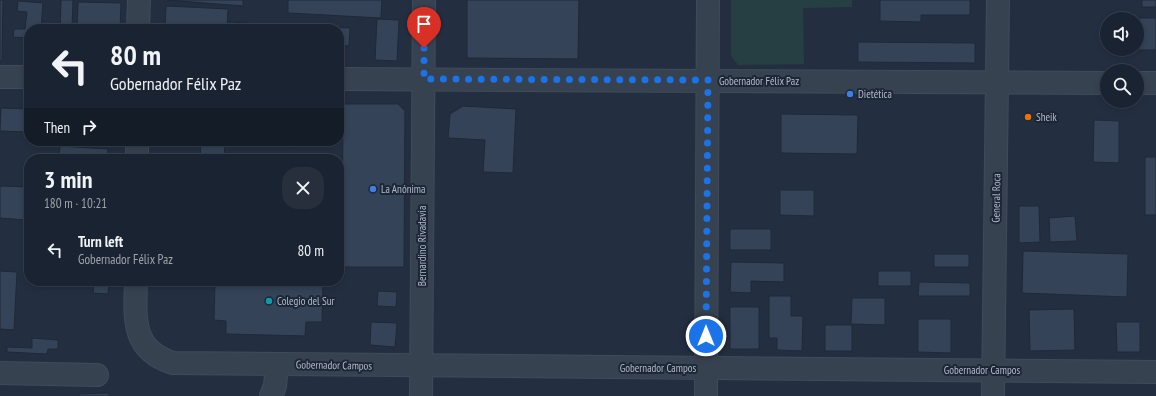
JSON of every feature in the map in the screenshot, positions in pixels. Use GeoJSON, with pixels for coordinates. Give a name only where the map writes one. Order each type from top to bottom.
{"type":"FeatureCollection","features":[{"type":"Feature","properties":{"kind":"street"},"geometry":{"type":"LineString","coordinates":[[138,24],[139,0]]}},
{"type":"Feature","properties":{"kind":"street","name":"Bernardino Rivadavia"},"geometry":{"type":"LineString","coordinates":[[421,396],[424,0]]}},
{"type":"Feature","properties":{"kind":"street"},"geometry":{"type":"LineString","coordinates":[[706,396],[708,0]]}},
{"type":"Feature","properties":{"kind":"street","name":"General Roca"},"geometry":{"type":"LineString","coordinates":[[994,396],[998,0]]}},
{"type":"Feature","properties":{"kind":"street"},"geometry":{"type":"LineString","coordinates":[[0,77],[24,77]]}},
{"type":"Feature","properties":{"kind":"street","name":"Gobernador Félix Paz"},"geometry":{"type":"LineString","coordinates":[[344,79],[1100,83]]}},
{"type":"Feature","properties":{"kind":"street"},"geometry":{"type":"LineString","coordinates":[[1144,83],[1156,83]]}},
{"type":"Feature","properties":{"kind":"street","name":"Gobernador Campos"},"geometry":{"type":"LineString","coordinates":[[136,286],[137,328],[142,341],[149,351],[161,359],[173,363],[1156,372]]}},
{"type":"Feature","properties":{"kind":"street"},"geometry":{"type":"LineString","coordinates":[[271,396],[275,386],[277,365]]}},
{"type":"Feature","properties":{"kind":"street"},"geometry":{"type":"LineString","coordinates":[[0,373],[97,374]]}},
{"type":"Feature","properties":{"kind":"green space"},"geometry":{"type":"Polygon","coordinates":[[[731,0],[852,0],[852,7],[803,8],[804,64],[738,65],[731,56],[731,0]]]}},
{"type":"Feature","properties":{"kind":"building"},"geometry":{"type":"Polygon","coordinates":[[[0,0],[3,0],[2,61],[0,61],[0,0]]]}},
{"type":"Feature","properties":{"kind":"building"},"geometry":{"type":"Polygon","coordinates":[[[61,0],[73,0],[72,24],[60,24],[61,0]]]}},
{"type":"Feature","properties":{"kind":"building"},"geometry":{"type":"Polygon","coordinates":[[[167,0],[243,0],[243,6],[167,0]]]}},
{"type":"Feature","properties":{"kind":"building"},"geometry":{"type":"Polygon","coordinates":[[[288,0],[382,0],[381,18],[288,13],[288,0]]]}},
{"type":"Feature","properties":{"kind":"building"},"geometry":{"type":"Polygon","coordinates":[[[467,0],[579,0],[578,59],[467,58],[467,0]]]}},
{"type":"Feature","properties":{"kind":"building"},"geometry":{"type":"Polygon","coordinates":[[[880,0],[970,0],[970,15],[921,15],[921,22],[880,21],[880,0]]]}},
{"type":"Feature","properties":{"kind":"building"},"geometry":{"type":"Polygon","coordinates":[[[1142,0],[1156,0],[1156,7],[1142,7],[1142,0]]]}},
{"type":"Feature","properties":{"kind":"building"},"geometry":{"type":"Polygon","coordinates":[[[18,1],[43,3],[41,24],[26,24],[27,12],[17,11],[18,1]]]}},
{"type":"Feature","properties":{"kind":"building"},"geometry":{"type":"Polygon","coordinates":[[[78,2],[121,3],[120,24],[77,24],[78,2]]]}},
{"type":"Feature","properties":{"kind":"building"},"geometry":{"type":"Polygon","coordinates":[[[166,6],[228,9],[227,24],[165,24],[166,6]]]}},
{"type":"Feature","properties":{"kind":"building"},"geometry":{"type":"Polygon","coordinates":[[[1144,18],[1156,18],[1156,50],[1144,50],[1144,18]]]}},
{"type":"Feature","properties":{"kind":"building"},"geometry":{"type":"Polygon","coordinates":[[[377,19],[399,20],[397,61],[375,60],[377,19]]]}},
{"type":"Feature","properties":{"kind":"building"},"geometry":{"type":"Polygon","coordinates":[[[230,22],[249,23],[249,24],[230,24],[230,22]]]}},
{"type":"Feature","properties":{"kind":"building"},"geometry":{"type":"Polygon","coordinates":[[[344,28],[350,28],[349,46],[344,46],[344,28]]]}},
{"type":"Feature","properties":{"kind":"building"},"geometry":{"type":"Polygon","coordinates":[[[14,29],[24,29],[24,38],[13,37],[14,29]]]}},
{"type":"Feature","properties":{"kind":"building"},"geometry":{"type":"Polygon","coordinates":[[[858,42],[975,43],[975,63],[858,62],[858,42]]]}},
{"type":"Feature","properties":{"kind":"building","name":"La Anónima"},"geometry":{"type":"Polygon","coordinates":[[[344,104],[398,104],[405,111],[404,267],[344,267],[344,154],[343,154],[344,104]]]}},
{"type":"Feature","properties":{"kind":"building"},"geometry":{"type":"Polygon","coordinates":[[[463,106],[516,109],[513,173],[483,172],[485,140],[448,138],[450,114],[463,106]]]}},
{"type":"Feature","properties":{"kind":"building"},"geometry":{"type":"Polygon","coordinates":[[[1,108],[24,109],[24,132],[0,131],[1,108]]]}},
{"type":"Feature","properties":{"kind":"building"},"geometry":{"type":"Polygon","coordinates":[[[781,114],[858,115],[857,154],[781,153],[781,114]]]}},
{"type":"Feature","properties":{"kind":"building"},"geometry":{"type":"Polygon","coordinates":[[[1094,120],[1119,121],[1119,163],[1093,162],[1094,120]]]}},
{"type":"Feature","properties":{"kind":"building"},"geometry":{"type":"Polygon","coordinates":[[[60,146],[108,149],[108,154],[59,154],[60,146]]]}},
{"type":"Feature","properties":{"kind":"building"},"geometry":{"type":"Polygon","coordinates":[[[201,146],[225,146],[224,154],[200,154],[201,146]]]}},
{"type":"Feature","properties":{"kind":"building"},"geometry":{"type":"Polygon","coordinates":[[[1145,157],[1156,157],[1156,215],[1145,215],[1145,157]]]}},
{"type":"Feature","properties":{"kind":"building"},"geometry":{"type":"Polygon","coordinates":[[[0,186],[24,187],[24,220],[0,218],[0,186]]]}},
{"type":"Feature","properties":{"kind":"building"},"geometry":{"type":"Polygon","coordinates":[[[780,190],[814,190],[814,216],[780,215],[780,190]]]}},
{"type":"Feature","properties":{"kind":"building"},"geometry":{"type":"Polygon","coordinates":[[[1019,206],[1039,206],[1040,242],[1019,243],[1019,206]]]}},
{"type":"Feature","properties":{"kind":"building"},"geometry":{"type":"Polygon","coordinates":[[[1075,216],[1077,241],[1050,242],[1049,218],[1075,216]]]}},
{"type":"Feature","properties":{"kind":"building"},"geometry":{"type":"Polygon","coordinates":[[[730,229],[771,229],[771,250],[730,250],[730,229]]]}},
{"type":"Feature","properties":{"kind":"building"},"geometry":{"type":"Polygon","coordinates":[[[1023,251],[1128,254],[1127,297],[1022,293],[1023,251]]]}},
{"type":"Feature","properties":{"kind":"building"},"geometry":{"type":"Polygon","coordinates":[[[934,254],[969,254],[969,267],[934,267],[934,254]]]}},
{"type":"Feature","properties":{"kind":"building"},"geometry":{"type":"Polygon","coordinates":[[[731,262],[784,263],[784,282],[751,281],[751,293],[730,292],[731,262]]]}},
{"type":"Feature","properties":{"kind":"building"},"geometry":{"type":"Polygon","coordinates":[[[0,271],[17,272],[14,330],[0,329],[0,271]]]}},
{"type":"Feature","properties":{"kind":"building"},"geometry":{"type":"Polygon","coordinates":[[[878,271],[911,271],[911,286],[878,286],[878,271]]]}},
{"type":"Feature","properties":{"kind":"building"},"geometry":{"type":"Polygon","coordinates":[[[919,282],[970,283],[970,296],[918,296],[919,282]]]}},
{"type":"Feature","properties":{"kind":"building"},"geometry":{"type":"Polygon","coordinates":[[[94,286],[109,286],[108,294],[93,293],[94,286]]]}},
{"type":"Feature","properties":{"kind":"building","name":"Colegio del Sur"},"geometry":{"type":"Polygon","coordinates":[[[215,286],[323,286],[322,322],[306,322],[305,336],[226,334],[226,321],[214,320],[215,286]]]}},
{"type":"Feature","properties":{"kind":"building"},"geometry":{"type":"Polygon","coordinates":[[[378,291],[397,292],[396,307],[377,306],[378,291]]]}},
{"type":"Feature","properties":{"kind":"building"},"geometry":{"type":"Polygon","coordinates":[[[769,296],[791,296],[791,316],[803,316],[802,351],[777,350],[777,338],[769,338],[769,296]]]}},
{"type":"Feature","properties":{"kind":"building"},"geometry":{"type":"Polygon","coordinates":[[[852,298],[885,298],[885,325],[851,324],[852,298]]]}},
{"type":"Feature","properties":{"kind":"building"},"geometry":{"type":"Polygon","coordinates":[[[730,307],[759,307],[759,349],[730,349],[730,307]]]}},
{"type":"Feature","properties":{"kind":"building"},"geometry":{"type":"Polygon","coordinates":[[[1074,309],[1075,350],[1030,351],[1029,310],[1074,309]]]}},
{"type":"Feature","properties":{"kind":"building"},"geometry":{"type":"Polygon","coordinates":[[[918,319],[951,319],[951,353],[918,352],[918,319]]]}},
{"type":"Feature","properties":{"kind":"building"},"geometry":{"type":"Polygon","coordinates":[[[371,322],[397,323],[395,347],[370,345],[371,322]]]}},
{"type":"Feature","properties":{"kind":"building"},"geometry":{"type":"Polygon","coordinates":[[[1116,322],[1140,322],[1140,352],[1117,352],[1116,322]]]}},
{"type":"Feature","properties":{"kind":"building"},"geometry":{"type":"Polygon","coordinates":[[[825,325],[852,325],[852,351],[825,351],[825,325]]]}},
{"type":"Feature","properties":{"kind":"building"},"geometry":{"type":"Polygon","coordinates":[[[32,338],[58,340],[58,349],[48,349],[47,354],[7,352],[7,347],[32,348],[32,338]]]}},
{"type":"Feature","properties":{"kind":"building"},"geometry":{"type":"Polygon","coordinates":[[[109,393],[109,396],[79,396],[79,394],[109,393]]]}},
{"type":"Feature","properties":{"kind":"place","name":"Dietética"},"geometry":{"type":"Point","coordinates":[850,94]}},
{"type":"Feature","properties":{"kind":"place","name":"Sheik"},"geometry":{"type":"Point","coordinates":[1028,117]}},
{"type":"Feature","properties":{"kind":"place","name":"La Anónima"},"geometry":{"type":"Point","coordinates":[373,189]}},
{"type":"Feature","properties":{"kind":"place","name":"Colegio del Sur"},"geometry":{"type":"Point","coordinates":[269,301]}},
{"type":"Feature","properties":{"kind":"route"},"geometry":{"type":"LineString","coordinates":[[424,48],[424,79],[708,80],[706,336]]}}]}
